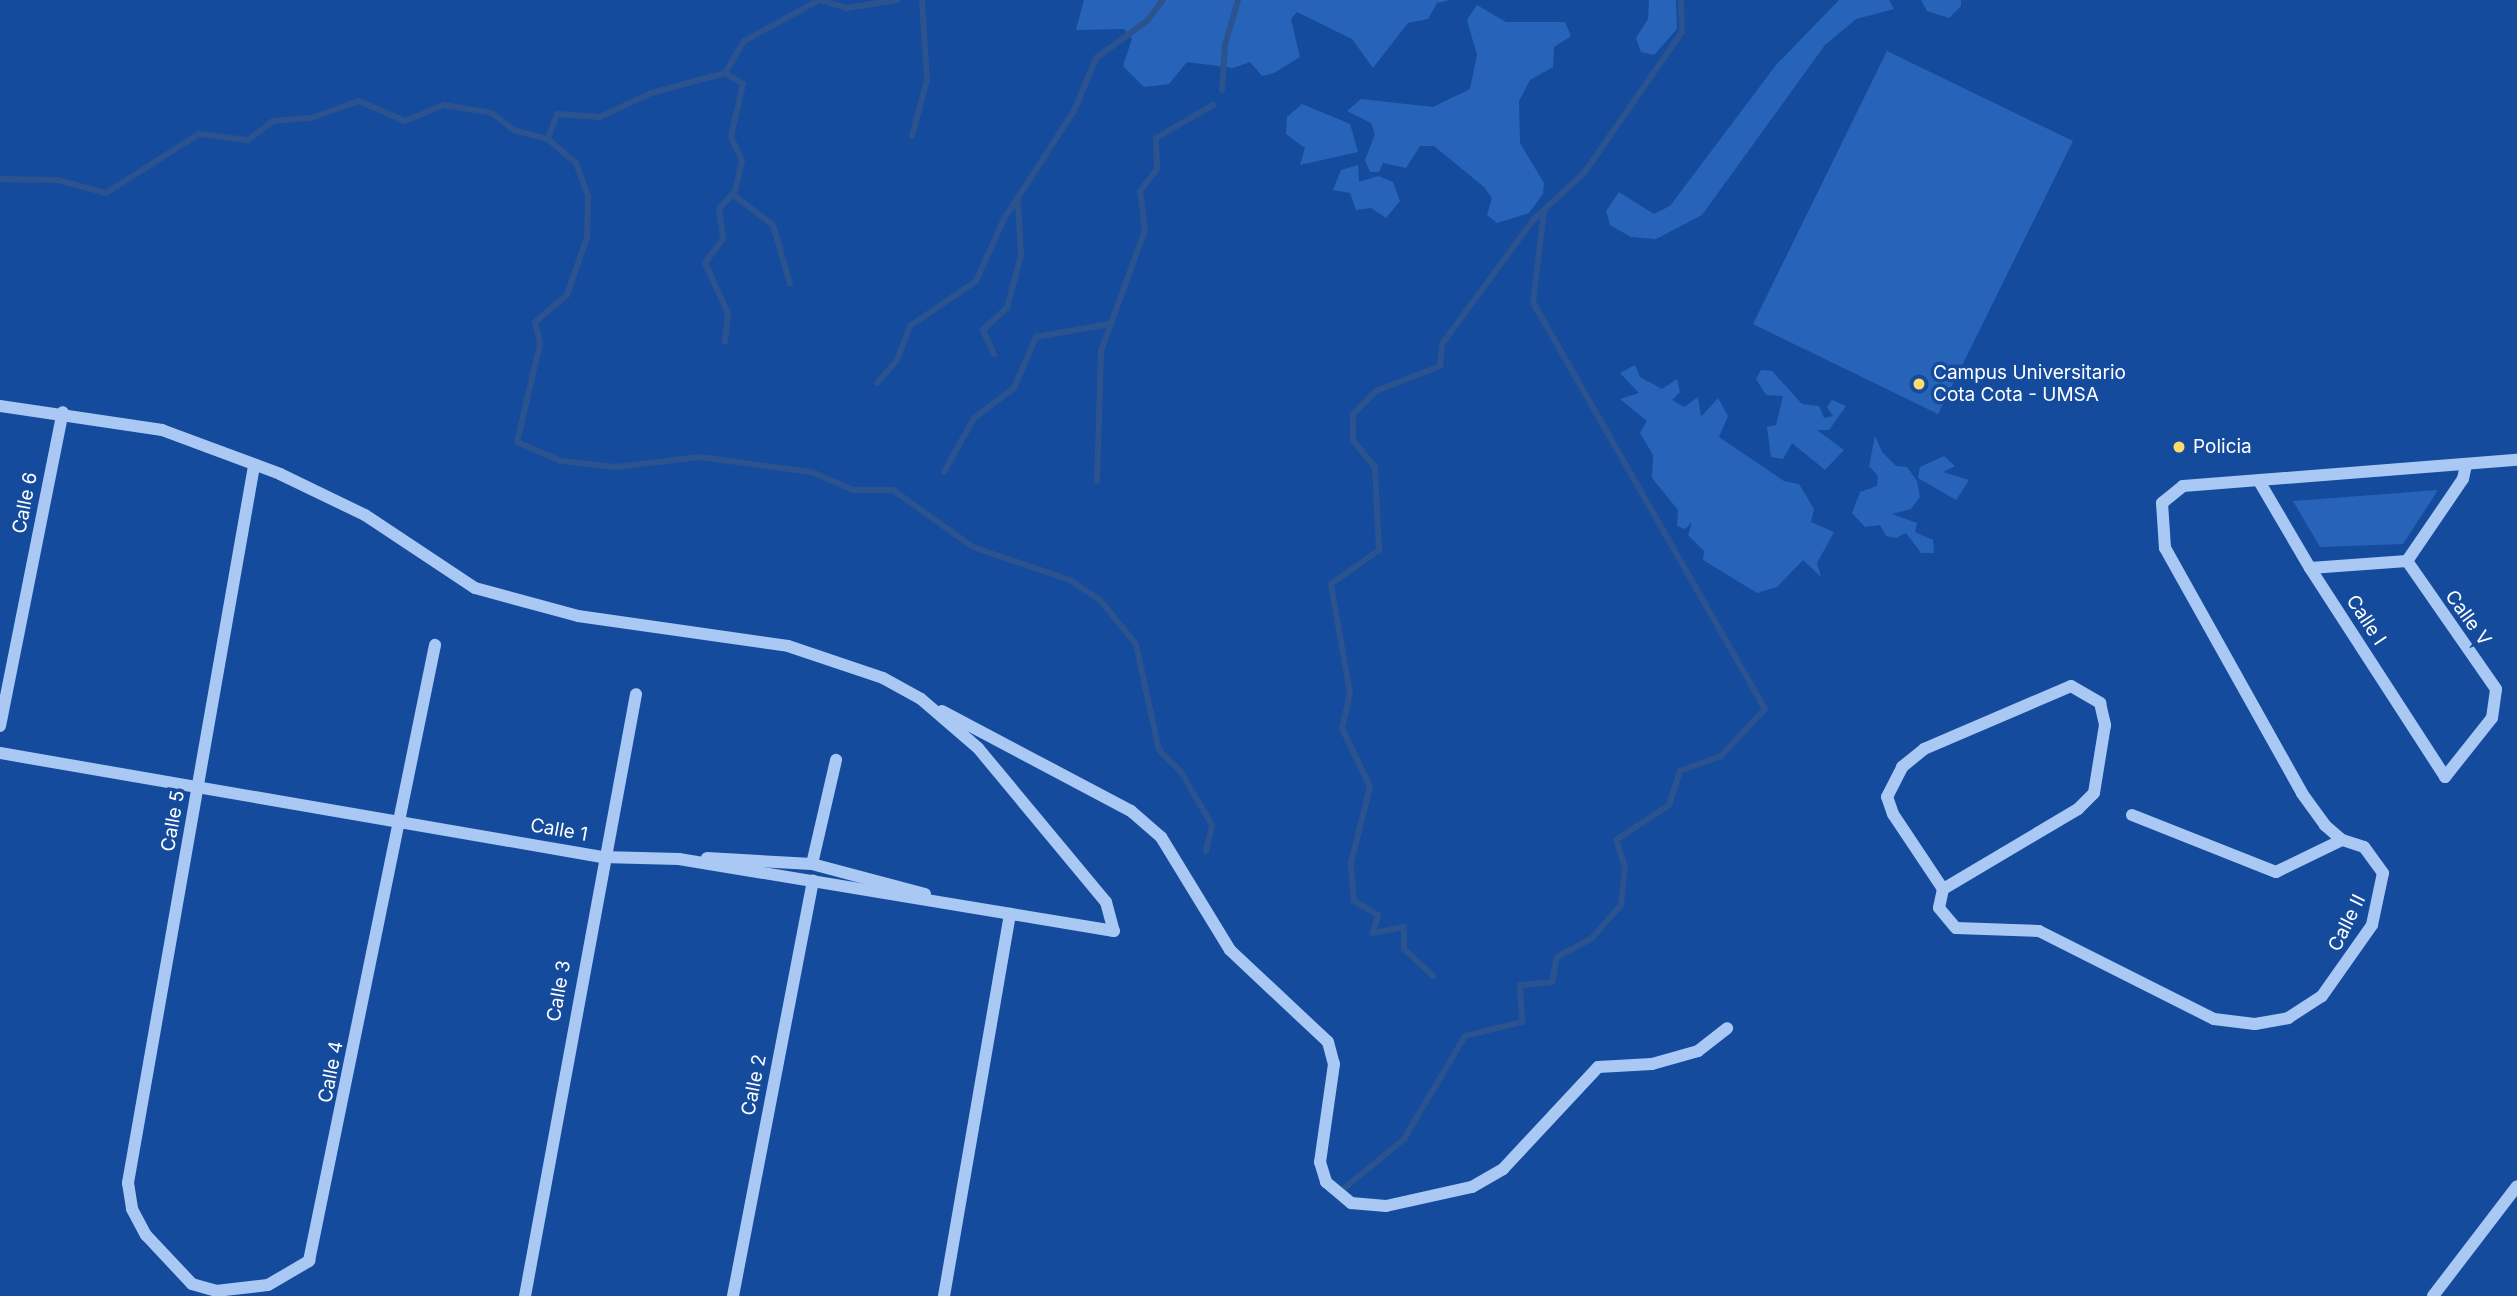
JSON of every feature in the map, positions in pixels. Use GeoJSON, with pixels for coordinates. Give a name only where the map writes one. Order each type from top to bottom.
{"type":"FeatureCollection","features":[{"type":"Feature","properties":{"kind":"street"},"geometry":{"type":"LineString","coordinates":[[0,406],[63,412],[162,430],[330,494],[475,588],[578,616],[788,646],[883,678],[1131,811],[1161,837],[1230,950],[1328,1042],[1334,1064],[1320,1162],[1326,1182],[1351,1203],[1386,1206],[1472,1187],[1503,1169],[1598,1067],[1652,1064],[1698,1051],[1727,1028]]}},
{"type":"Feature","properties":{"kind":"street","name":"Calle 6"},"geometry":{"type":"LineString","coordinates":[[0,726],[63,412]]}},
{"type":"Feature","properties":{"kind":"street"},"geometry":{"type":"LineString","coordinates":[[2259,481],[2517,460]]}},
{"type":"Feature","properties":{"kind":"street"},"geometry":{"type":"LineString","coordinates":[[2310,568],[2407,561],[2463,479],[2466,465]]}},
{"type":"Feature","properties":{"kind":"street","name":"Calle 5"},"geometry":{"type":"LineString","coordinates":[[128,1183],[254,466]]}},
{"type":"Feature","properties":{"kind":"street","name":"Calle II"},"geometry":{"type":"LineString","coordinates":[[1943,889],[1940,908],[1956,928],[2039,931],[2214,1019],[2255,1024],[2288,1018],[2322,996],[2372,925],[2383,873],[2364,846],[2342,840],[2302,793],[2165,548],[2162,503],[2175,490],[2210,484],[2259,481]]}},
{"type":"Feature","properties":{"kind":"street","name":"Calle I"},"geometry":{"type":"LineString","coordinates":[[2259,481],[2310,568],[2445,778]]}},
{"type":"Feature","properties":{"kind":"street","name":"Calle V"},"geometry":{"type":"LineString","coordinates":[[2407,561],[2497,697],[2492,718],[2445,778]]}},
{"type":"Feature","properties":{"kind":"street","name":"Calle 4"},"geometry":{"type":"LineString","coordinates":[[128,1183],[132,1209],[146,1235],[192,1284],[216,1291],[268,1285],[309,1261],[435,645]]}},
{"type":"Feature","properties":{"kind":"street"},"geometry":{"type":"LineString","coordinates":[[2087,690],[2100,703],[2105,725],[2094,793],[2078,810],[1943,889],[1893,814],[1887,797],[1902,767],[1924,749],[2049,691],[2087,690]]}},
{"type":"Feature","properties":{"kind":"street","name":"Calle 3"},"geometry":{"type":"LineString","coordinates":[[525,1296],[602,857],[636,694]]}},
{"type":"Feature","properties":{"kind":"street","name":"Calle 1"},"geometry":{"type":"LineString","coordinates":[[0,753],[602,857],[679,859],[1114,931],[1106,902],[978,748],[921,699]]}},
{"type":"Feature","properties":{"kind":"street"},"geometry":{"type":"LineString","coordinates":[[812,864],[836,760]]}},
{"type":"Feature","properties":{"kind":"street"},"geometry":{"type":"LineString","coordinates":[[2132,815],[2276,872],[2342,840]]}},
{"type":"Feature","properties":{"kind":"street"},"geometry":{"type":"LineString","coordinates":[[679,859],[812,864],[896,883],[952,904]]}},
{"type":"Feature","properties":{"kind":"street","name":"Calle 2"},"geometry":{"type":"LineString","coordinates":[[733,1296],[813,881]]}},
{"type":"Feature","properties":{"kind":"street"},"geometry":{"type":"LineString","coordinates":[[944,1296],[1010,914]]}},
{"type":"Feature","properties":{"kind":"street"},"geometry":{"type":"LineString","coordinates":[[2433,1296],[2517,1186]]}},
{"type":"Feature","properties":{"kind":"shaded area"},"geometry":{"type":"Polygon","coordinates":[[[1084,0],[1450,0],[1437,3],[1428,19],[1408,23],[1373,68],[1352,39],[1297,12],[1291,19],[1300,57],[1274,73],[1262,76],[1250,62],[1233,68],[1187,62],[1169,84],[1144,87],[1123,66],[1132,39],[1124,29],[1076,30],[1084,0]]]}},
{"type":"Feature","properties":{"kind":"shaded area"},"geometry":{"type":"Polygon","coordinates":[[[1649,0],[1676,0],[1677,29],[1654,55],[1641,52],[1636,38],[1648,19],[1649,0]]]}},
{"type":"Feature","properties":{"kind":"shaded area"},"geometry":{"type":"Polygon","coordinates":[[[1839,0],[1889,0],[1894,9],[1856,19],[1825,45],[1702,215],[1656,239],[1631,237],[1610,225],[1606,211],[1619,192],[1654,214],[1670,206],[1776,65],[1839,0]]]}},
{"type":"Feature","properties":{"kind":"shaded area"},"geometry":{"type":"Polygon","coordinates":[[[1921,0],[1961,0],[1961,6],[1949,18],[1927,11],[1921,0]]]}},
{"type":"Feature","properties":{"kind":"shaded area"},"geometry":{"type":"Polygon","coordinates":[[[1477,5],[1506,22],[1565,22],[1571,36],[1554,47],[1553,67],[1530,80],[1519,101],[1520,143],[1544,183],[1543,194],[1529,213],[1497,223],[1487,215],[1492,198],[1484,187],[1434,146],[1420,146],[1406,168],[1383,163],[1379,172],[1370,172],[1365,160],[1375,134],[1371,123],[1347,111],[1361,99],[1433,107],[1470,89],[1477,55],[1467,20],[1477,5]]]}},
{"type":"Feature","properties":{"kind":"shaded area"},"geometry":{"type":"Polygon","coordinates":[[[1887,51],[2073,141],[1938,414],[1753,324],[1887,51]]]}},
{"type":"Feature","properties":{"kind":"shaded area"},"geometry":{"type":"Polygon","coordinates":[[[1302,104],[1350,124],[1358,152],[1300,165],[1305,148],[1286,134],[1287,117],[1302,104]]]}},
{"type":"Feature","properties":{"kind":"shaded area"},"geometry":{"type":"Polygon","coordinates":[[[1358,165],[1359,182],[1378,176],[1393,182],[1400,201],[1386,218],[1371,208],[1356,210],[1350,193],[1333,190],[1341,170],[1358,165]]]}},
{"type":"Feature","properties":{"kind":"shaded area"},"geometry":{"type":"Polygon","coordinates":[[[1635,365],[1640,377],[1662,389],[1677,379],[1680,392],[1672,400],[1684,407],[1698,397],[1701,417],[1718,398],[1728,416],[1719,437],[1784,481],[1799,484],[1814,509],[1811,522],[1834,532],[1817,563],[1821,577],[1803,560],[1777,587],[1757,593],[1703,560],[1704,551],[1688,535],[1692,522],[1685,529],[1677,526],[1678,510],[1652,478],[1653,455],[1640,433],[1647,421],[1620,399],[1639,393],[1620,373],[1635,365]]]}},
{"type":"Feature","properties":{"kind":"shaded area"},"geometry":{"type":"Polygon","coordinates":[[[1761,370],[1772,371],[1802,404],[1819,406],[1824,418],[1833,416],[1827,407],[1832,400],[1846,406],[1829,430],[1817,430],[1844,450],[1825,470],[1792,443],[1783,459],[1771,457],[1767,427],[1776,425],[1783,396],[1766,395],[1756,379],[1761,370]]]}},
{"type":"Feature","properties":{"kind":"shaded area"},"geometry":{"type":"Polygon","coordinates":[[[1875,436],[1882,452],[1896,466],[1907,467],[1917,481],[1920,497],[1911,509],[1892,514],[1917,523],[1915,532],[1933,540],[1934,553],[1921,553],[1906,533],[1896,538],[1886,536],[1880,525],[1865,527],[1852,513],[1860,492],[1877,486],[1878,476],[1869,466],[1875,436]]]}},
{"type":"Feature","properties":{"kind":"shaded area"},"geometry":{"type":"Polygon","coordinates":[[[1944,456],[1955,466],[1943,472],[1969,480],[1956,500],[1918,478],[1920,467],[1944,456]]]}},
{"type":"Feature","properties":{"kind":"shaded area"},"geometry":{"type":"Polygon","coordinates":[[[2438,490],[2403,544],[2320,547],[2293,501],[2438,490]]]}},
{"type":"Feature","properties":{"kind":"waterway"},"geometry":{"type":"LineString","coordinates":[[819,0],[744,41],[725,73],[651,93],[600,117],[557,114],[548,139],[576,163],[588,196],[587,237],[567,295],[535,322],[540,344],[517,442],[561,461],[616,467],[699,457],[812,472],[853,490],[893,490],[973,547],[1070,580],[1100,600],[1136,644],[1159,750],[1181,772],[1212,825],[1206,851]]}},
{"type":"Feature","properties":{"kind":"waterway"},"geometry":{"type":"LineString","coordinates":[[820,0],[847,8],[897,0]]}},
{"type":"Feature","properties":{"kind":"waterway"},"geometry":{"type":"LineString","coordinates":[[912,136],[927,80],[922,0]]}},
{"type":"Feature","properties":{"kind":"waterway"},"geometry":{"type":"LineString","coordinates":[[877,383],[897,360],[910,326],[976,281],[1004,219],[1074,111],[1096,58],[1147,21],[1163,0]]}},
{"type":"Feature","properties":{"kind":"waterway"},"geometry":{"type":"LineString","coordinates":[[1222,90],[1225,45],[1238,0]]}},
{"type":"Feature","properties":{"kind":"waterway"},"geometry":{"type":"LineString","coordinates":[[1433,976],[1404,949],[1404,927],[1373,933],[1378,915],[1354,901],[1351,863],[1370,787],[1342,728],[1350,694],[1331,584],[1379,550],[1375,467],[1353,441],[1353,414],[1376,391],[1440,366],[1442,344],[1533,220],[1584,173],[1682,32],[1681,0]]}},
{"type":"Feature","properties":{"kind":"waterway"},"geometry":{"type":"LineString","coordinates":[[725,73],[743,84],[731,137],[742,161],[735,191],[719,209],[723,239],[705,263],[728,313],[725,342]]}},
{"type":"Feature","properties":{"kind":"waterway"},"geometry":{"type":"LineString","coordinates":[[0,179],[58,180],[106,193],[199,134],[248,140],[273,121],[311,118],[359,101],[405,121],[444,105],[492,113],[514,130],[548,139]]}},
{"type":"Feature","properties":{"kind":"waterway"},"geometry":{"type":"LineString","coordinates":[[1097,481],[1101,351],[1145,230],[1140,191],[1157,169],[1156,138],[1213,105]]}},
{"type":"Feature","properties":{"kind":"waterway"},"geometry":{"type":"LineString","coordinates":[[732,194],[773,225],[790,284]]}},
{"type":"Feature","properties":{"kind":"waterway"},"geometry":{"type":"LineString","coordinates":[[994,354],[983,330],[1007,308],[1021,255],[1018,203]]}},
{"type":"Feature","properties":{"kind":"waterway"},"geometry":{"type":"LineString","coordinates":[[1342,1190],[1404,1139],[1465,1036],[1522,1022],[1520,985],[1552,982],[1557,957],[1592,938],[1621,905],[1625,867],[1616,840],[1669,805],[1680,771],[1721,756],[1765,709],[1533,303],[1544,211]]}},
{"type":"Feature","properties":{"kind":"waterway"},"geometry":{"type":"LineString","coordinates":[[944,472],[974,418],[1014,388],[1036,337],[1109,324]]}},
{"type":"Feature","properties":{"kind":"place","name":"Campus Universitario Cota Cota - UMSA"},"geometry":{"type":"Point","coordinates":[1919,384]}},
{"type":"Feature","properties":{"kind":"place","name":"Policia"},"geometry":{"type":"Point","coordinates":[2179,447]}}]}
